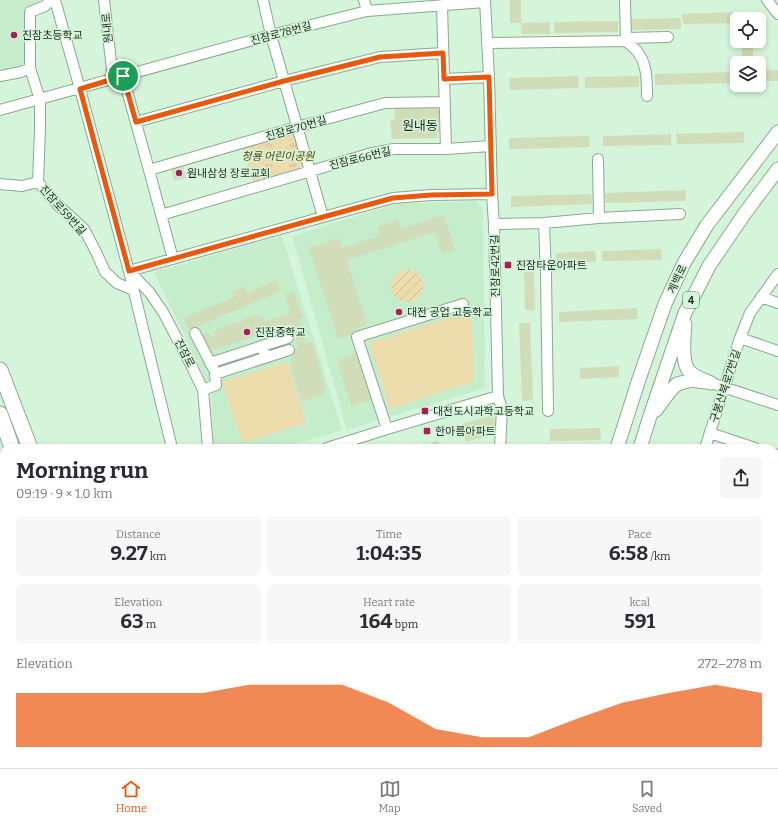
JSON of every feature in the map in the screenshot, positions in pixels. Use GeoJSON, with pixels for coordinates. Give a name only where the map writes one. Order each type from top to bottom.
{"type":"FeatureCollection","features":[{"type":"Feature","properties":{"kind":"highway"},"geometry":{"type":"LineString","coordinates":[[0,370],[28,444]]}},
{"type":"Feature","properties":{"kind":"highway"},"geometry":{"type":"LineString","coordinates":[[0,414],[11,444]]}},
{"type":"Feature","properties":{"kind":"main road","name":"계백로"},"geometry":{"type":"LineString","coordinates":[[618,444],[665,304],[684,263],[707,226],[778,132]]}},
{"type":"Feature","properties":{"kind":"main road","name":"계백로"},"geometry":{"type":"LineString","coordinates":[[641,444],[685,313],[709,266],[745,213],[778,169]]}},
{"type":"Feature","properties":{"kind":"main road"},"geometry":{"type":"LineString","coordinates":[[685,313],[684,341],[686,365],[694,375],[711,383]]}},
{"type":"Feature","properties":{"kind":"main road"},"geometry":{"type":"LineString","coordinates":[[650,416],[677,384],[692,380],[711,383]]}},
{"type":"Feature","properties":{"kind":"street","name":"진잠로59번길"},"geometry":{"type":"LineString","coordinates":[[51,0],[45,6],[30,12],[30,68],[40,100],[38,182],[58,205],[84,230],[105,272],[117,283],[133,290]]}},
{"type":"Feature","properties":{"kind":"street","name":"진잠로"},"geometry":{"type":"LineString","coordinates":[[55,0],[129,271],[171,444]]}},
{"type":"Feature","properties":{"kind":"street","name":"원내로"},"geometry":{"type":"LineString","coordinates":[[104,0],[118,77],[136,122],[173,259]]}},
{"type":"Feature","properties":{"kind":"street"},"geometry":{"type":"LineString","coordinates":[[263,0],[271,35],[323,217]]}},
{"type":"Feature","properties":{"kind":"street"},"geometry":{"type":"LineString","coordinates":[[364,0],[367,11]]}},
{"type":"Feature","properties":{"kind":"street"},"geometry":{"type":"LineString","coordinates":[[625,0],[626,40],[636,50],[643,61],[647,96]]}},
{"type":"Feature","properties":{"kind":"street"},"geometry":{"type":"LineString","coordinates":[[767,0],[778,14]]}},
{"type":"Feature","properties":{"kind":"street","name":"진잠로78번길"},"geometry":{"type":"LineString","coordinates":[[40,100],[271,35],[367,11],[485,1]]}},
{"type":"Feature","properties":{"kind":"street","name":"진잠로42번길"},"geometry":{"type":"LineString","coordinates":[[485,1],[494,224],[498,396],[502,409],[500,444]]}},
{"type":"Feature","properties":{"kind":"street"},"geometry":{"type":"LineString","coordinates":[[442,5],[446,148]]}},
{"type":"Feature","properties":{"kind":"street"},"geometry":{"type":"LineString","coordinates":[[487,43],[626,40],[668,37]]}},
{"type":"Feature","properties":{"kind":"street"},"geometry":{"type":"LineString","coordinates":[[136,122],[284,81],[380,57],[443,53]]}},
{"type":"Feature","properties":{"kind":"street"},"geometry":{"type":"LineString","coordinates":[[0,76],[21,72],[30,68]]}},
{"type":"Feature","properties":{"kind":"street"},"geometry":{"type":"LineString","coordinates":[[444,79],[489,77]]}},
{"type":"Feature","properties":{"kind":"street"},"geometry":{"type":"LineString","coordinates":[[0,110],[40,100]]}},
{"type":"Feature","properties":{"kind":"street","name":"진잠로70번길"},"geometry":{"type":"LineString","coordinates":[[149,170],[385,103],[444,102]]}},
{"type":"Feature","properties":{"kind":"street","name":"진잠로66번길"},"geometry":{"type":"LineString","coordinates":[[161,215],[372,153],[394,149],[491,146]]}},
{"type":"Feature","properties":{"kind":"street"},"geometry":{"type":"LineString","coordinates":[[598,159],[599,218]]}},
{"type":"Feature","properties":{"kind":"street","name":"진잠로59번길"},"geometry":{"type":"LineString","coordinates":[[0,184],[22,186],[38,182]]}},
{"type":"Feature","properties":{"kind":"street"},"geometry":{"type":"LineString","coordinates":[[129,271],[393,198],[431,195],[492,194]]}},
{"type":"Feature","properties":{"kind":"street"},"geometry":{"type":"LineString","coordinates":[[494,224],[544,223],[599,218],[680,214]]}},
{"type":"Feature","properties":{"kind":"street"},"geometry":{"type":"LineString","coordinates":[[544,223],[548,412]]}},
{"type":"Feature","properties":{"kind":"street","name":"진잠로"},"geometry":{"type":"LineString","coordinates":[[129,271],[150,293],[163,312],[203,390],[208,444]]}},
{"type":"Feature","properties":{"kind":"street","name":"구봉산북로7번길"},"geometry":{"type":"LineString","coordinates":[[706,444],[740,338],[750,312],[778,274]]}},
{"type":"Feature","properties":{"kind":"street"},"geometry":{"type":"LineString","coordinates":[[761,297],[778,303]]}},
{"type":"Feature","properties":{"kind":"street"},"geometry":{"type":"LineString","coordinates":[[387,429],[357,337],[462,304]]}},
{"type":"Feature","properties":{"kind":"street"},"geometry":{"type":"LineString","coordinates":[[195,333],[215,374],[216,386],[203,390]]}},
{"type":"Feature","properties":{"kind":"street"},"geometry":{"type":"LineString","coordinates":[[210,363],[288,338]]}},
{"type":"Feature","properties":{"kind":"street","name":"구봉산북로7번길"},"geometry":{"type":"LineString","coordinates":[[740,338],[778,351]]}},
{"type":"Feature","properties":{"kind":"street"},"geometry":{"type":"LineString","coordinates":[[262,346],[266,357]]}},
{"type":"Feature","properties":{"kind":"street"},"geometry":{"type":"LineString","coordinates":[[215,374],[289,350]]}},
{"type":"Feature","properties":{"kind":"street"},"geometry":{"type":"LineString","coordinates":[[711,383],[778,406]]}},
{"type":"Feature","properties":{"kind":"street"},"geometry":{"type":"LineString","coordinates":[[343,444],[387,429],[498,396]]}},
{"type":"Feature","properties":{"kind":"street","name":"구봉산북로7번길"},"geometry":{"type":"LineString","coordinates":[[710,433],[743,444]]}},
{"type":"Feature","properties":{"kind":"shaded area","name":"진잠초등학교"},"geometry":{"type":"Polygon","coordinates":[[[0,0],[41,0],[38,5],[27,8],[28,63],[20,70],[0,73],[0,0]]]}},
{"type":"Feature","properties":{"kind":"shaded area","name":"대전 공업 고등학교"},"geometry":{"type":"Polygon","coordinates":[[[476,201],[483,210],[485,388],[347,430],[292,236],[397,204],[476,201]]]}},
{"type":"Feature","properties":{"kind":"shaded area","name":"진잠중학교"},"geometry":{"type":"Polygon","coordinates":[[[282,236],[342,430],[295,444],[214,444],[211,392],[154,272],[282,236]]]}},
{"type":"Feature","properties":{"kind":"green space","name":"청룡 어린이공원"},"geometry":{"type":"Polygon","coordinates":[[[293,133],[303,165],[298,169],[253,182],[243,148],[293,133]]]}},
{"type":"Feature","properties":{"kind":"green space"},"geometry":{"type":"Polygon","coordinates":[[[404,270],[410,270],[419,274],[423,286],[419,298],[410,302],[404,302],[395,298],[391,289],[391,283],[395,274],[404,270]]]}},
{"type":"Feature","properties":{"kind":"green space"},"geometry":{"type":"Polygon","coordinates":[[[471,311],[474,381],[390,409],[369,343],[471,311]]]}},
{"type":"Feature","properties":{"kind":"green space"},"geometry":{"type":"Polygon","coordinates":[[[287,362],[306,423],[242,443],[222,382],[287,362]]]}},
{"type":"Feature","properties":{"kind":"building"},"geometry":{"type":"Polygon","coordinates":[[[510,0],[521,0],[521,23],[510,23],[510,0]]]}},
{"type":"Feature","properties":{"kind":"building"},"geometry":{"type":"Polygon","coordinates":[[[730,12],[730,23],[683,24],[682,14],[730,12]]]}},
{"type":"Feature","properties":{"kind":"building"},"geometry":{"type":"Polygon","coordinates":[[[681,18],[681,29],[627,30],[627,19],[681,18]]]}},
{"type":"Feature","properties":{"kind":"building"},"geometry":{"type":"Polygon","coordinates":[[[618,21],[618,32],[554,33],[554,22],[618,21]]]}},
{"type":"Feature","properties":{"kind":"building"},"geometry":{"type":"Polygon","coordinates":[[[550,22],[550,34],[522,34],[521,23],[550,22]]]}},
{"type":"Feature","properties":{"kind":"building"},"geometry":{"type":"Polygon","coordinates":[[[742,48],[753,48],[753,56],[742,56],[742,48]]]}},
{"type":"Feature","properties":{"kind":"building"},"geometry":{"type":"Polygon","coordinates":[[[778,70],[778,81],[766,81],[766,71],[778,70]]]}},
{"type":"Feature","properties":{"kind":"building"},"geometry":{"type":"Polygon","coordinates":[[[730,72],[730,83],[655,85],[655,74],[730,72]]]}},
{"type":"Feature","properties":{"kind":"building"},"geometry":{"type":"Polygon","coordinates":[[[578,76],[579,88],[510,90],[509,78],[578,76]]]}},
{"type":"Feature","properties":{"kind":"building"},"geometry":{"type":"Polygon","coordinates":[[[639,76],[639,87],[585,88],[585,77],[639,76]]]}},
{"type":"Feature","properties":{"kind":"building"},"geometry":{"type":"Polygon","coordinates":[[[394,106],[442,107],[443,132],[437,133],[437,138],[392,139],[390,121],[395,120],[394,106]]]}},
{"type":"Feature","properties":{"kind":"building"},"geometry":{"type":"Polygon","coordinates":[[[744,132],[744,143],[677,144],[676,134],[744,132]]]}},
{"type":"Feature","properties":{"kind":"building"},"geometry":{"type":"Polygon","coordinates":[[[671,134],[671,145],[603,146],[603,136],[671,134]]]}},
{"type":"Feature","properties":{"kind":"building"},"geometry":{"type":"Polygon","coordinates":[[[589,136],[590,147],[509,149],[509,138],[589,136]]]}},
{"type":"Feature","properties":{"kind":"building","name":"원내삼성 장로교회"},"geometry":{"type":"Polygon","coordinates":[[[183,165],[186,178],[174,181],[171,168],[183,165]]]}},
{"type":"Feature","properties":{"kind":"building"},"geometry":{"type":"Polygon","coordinates":[[[686,190],[686,201],[606,203],[605,193],[686,190]]]}},
{"type":"Feature","properties":{"kind":"building"},"geometry":{"type":"Polygon","coordinates":[[[591,194],[592,204],[511,207],[511,196],[591,194]]]}},
{"type":"Feature","properties":{"kind":"building"},"geometry":{"type":"Polygon","coordinates":[[[444,215],[455,250],[442,254],[435,232],[347,260],[367,325],[353,329],[354,334],[338,339],[309,248],[339,238],[342,248],[380,236],[378,227],[398,220],[401,229],[444,215]]]}},
{"type":"Feature","properties":{"kind":"building"},"geometry":{"type":"Polygon","coordinates":[[[661,249],[662,260],[602,261],[602,251],[661,249]]]}},
{"type":"Feature","properties":{"kind":"building"},"geometry":{"type":"Polygon","coordinates":[[[595,251],[596,262],[556,264],[556,253],[595,251]]]}},
{"type":"Feature","properties":{"kind":"building"},"geometry":{"type":"Polygon","coordinates":[[[524,272],[534,272],[535,310],[525,310],[524,272]]]}},
{"type":"Feature","properties":{"kind":"building"},"geometry":{"type":"Polygon","coordinates":[[[276,280],[281,291],[189,330],[183,318],[234,297],[232,292],[244,286],[247,293],[276,280]]]}},
{"type":"Feature","properties":{"kind":"building"},"geometry":{"type":"Polygon","coordinates":[[[294,292],[303,317],[298,319],[306,343],[311,342],[326,388],[323,389],[325,394],[302,401],[289,363],[292,362],[291,357],[293,356],[291,350],[299,348],[291,324],[208,352],[199,336],[209,333],[211,338],[216,336],[214,331],[254,315],[263,317],[265,322],[291,313],[285,295],[294,292]]]}},
{"type":"Feature","properties":{"kind":"building"},"geometry":{"type":"Polygon","coordinates":[[[637,308],[638,319],[559,322],[559,312],[637,308]]]}},
{"type":"Feature","properties":{"kind":"building"},"geometry":{"type":"Polygon","coordinates":[[[519,323],[530,323],[533,400],[522,401],[519,323]]]}},
{"type":"Feature","properties":{"kind":"building"},"geometry":{"type":"Polygon","coordinates":[[[358,353],[373,399],[351,406],[337,360],[358,353]]]}},
{"type":"Feature","properties":{"kind":"building"},"geometry":{"type":"Polygon","coordinates":[[[619,366],[619,377],[580,379],[580,368],[619,366]]]}},
{"type":"Feature","properties":{"kind":"building"},"geometry":{"type":"Polygon","coordinates":[[[493,415],[498,433],[466,442],[461,424],[493,415]]]}},
{"type":"Feature","properties":{"kind":"building"},"geometry":{"type":"Polygon","coordinates":[[[600,428],[601,440],[550,441],[550,429],[600,428]]]}},
{"type":"Feature","properties":{"kind":"building"},"geometry":{"type":"Polygon","coordinates":[[[438,441],[439,444],[429,444],[438,441]]]}},
{"type":"Feature","properties":{"kind":"place","name":"진잠초등학교"},"geometry":{"type":"Point","coordinates":[14,35]}},
{"type":"Feature","properties":{"kind":"place","name":"원내삼성 장로교회"},"geometry":{"type":"Point","coordinates":[179,173]}},
{"type":"Feature","properties":{"kind":"place","name":"진잠타운아파트"},"geometry":{"type":"Point","coordinates":[508,265]}},
{"type":"Feature","properties":{"kind":"place","name":"대전 공업 고등학교"},"geometry":{"type":"Point","coordinates":[399,312]}},
{"type":"Feature","properties":{"kind":"place","name":"진잠중학교"},"geometry":{"type":"Point","coordinates":[247,332]}},
{"type":"Feature","properties":{"kind":"place","name":"대전도시과학고등학교"},"geometry":{"type":"Point","coordinates":[425,411]}},
{"type":"Feature","properties":{"kind":"place","name":"한아름아파트"},"geometry":{"type":"Point","coordinates":[427,431]}},
{"type":"Feature","properties":{"kind":"district","name":"원내동"},"geometry":{"type":"Point","coordinates":[420,125]}},
{"type":"Feature","properties":{"kind":"route"},"geometry":{"type":"LineString","coordinates":[[443,53],[444,79],[489,77],[492,194],[431,195],[393,198],[129,271],[80,89],[123,76],[136,122],[284,81],[380,57],[443,53]]}}]}
